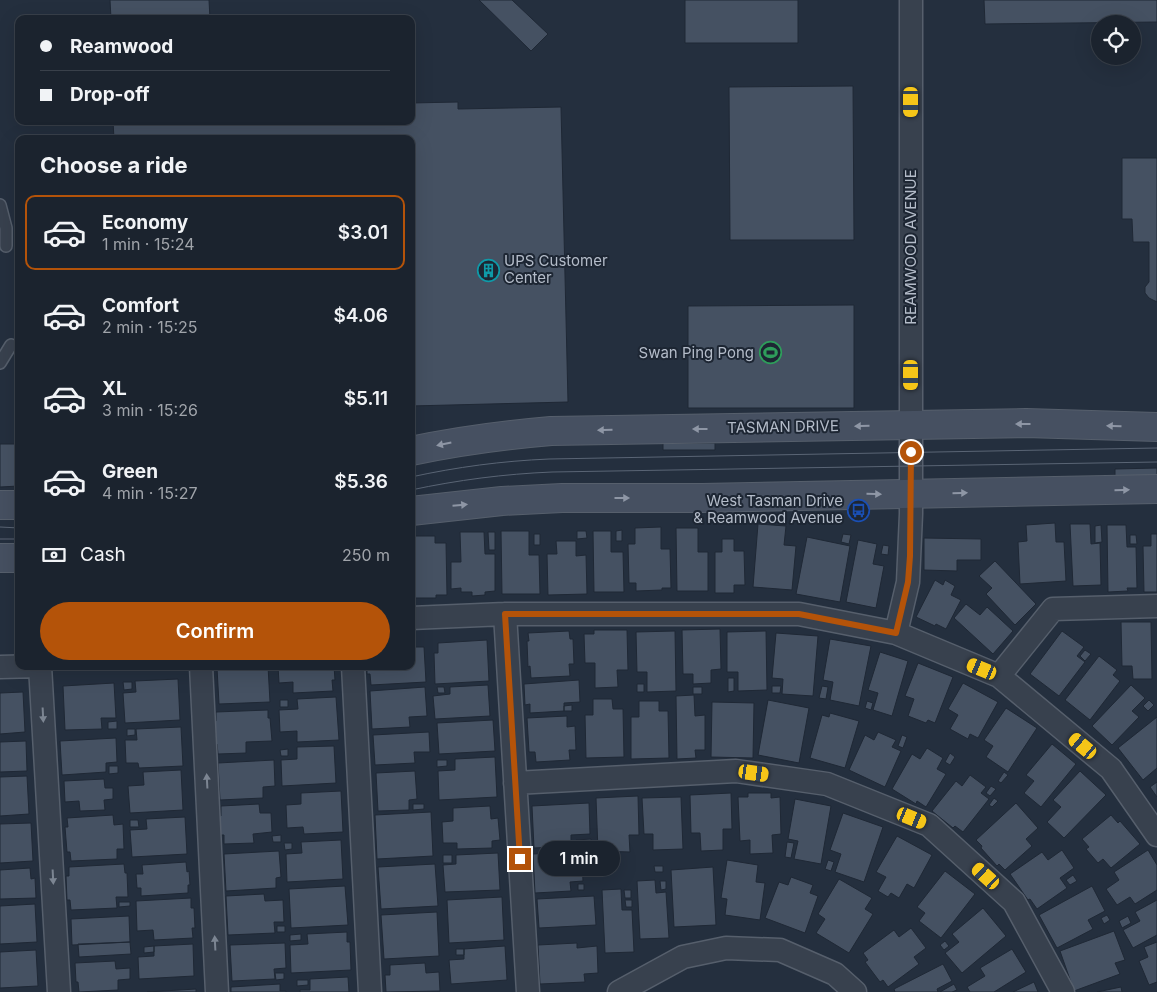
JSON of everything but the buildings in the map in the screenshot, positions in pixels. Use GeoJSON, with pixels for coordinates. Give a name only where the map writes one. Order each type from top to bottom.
{"type":"FeatureCollection","features":[{"type":"Feature","properties":{"kind":"main road","name":"TASMAN DRIVE"},"geometry":{"type":"LineString","coordinates":[[415,450],[492,436],[551,431],[1026,423],[1157,427]]}},
{"type":"Feature","properties":{"kind":"main road"},"geometry":{"type":"LineString","coordinates":[[415,511],[502,501],[562,498],[702,498],[1157,489]]}},
{"type":"Feature","properties":{"kind":"main road"},"geometry":{"type":"LineString","coordinates":[[0,505],[15,505]]}},
{"type":"Feature","properties":{"kind":"main road"},"geometry":{"type":"LineString","coordinates":[[0,558],[15,558]]}},
{"type":"Feature","properties":{"kind":"street","name":"REAMWOOD AVENUE"},"geometry":{"type":"LineString","coordinates":[[896,633],[908,582],[910,556],[911,0]]}},
{"type":"Feature","properties":{"kind":"street"},"geometry":{"type":"LineString","coordinates":[[999,676],[1053,609],[1157,606]]}},
{"type":"Feature","properties":{"kind":"street"},"geometry":{"type":"LineString","coordinates":[[505,614],[528,992]]}},
{"type":"Feature","properties":{"kind":"street"},"geometry":{"type":"LineString","coordinates":[[415,618],[505,614],[799,614],[896,633],[999,676],[1111,769],[1157,835]]}},
{"type":"Feature","properties":{"kind":"street"},"geometry":{"type":"LineString","coordinates":[[0,667],[15,667]]}},
{"type":"Feature","properties":{"kind":"street"},"geometry":{"type":"LineString","coordinates":[[39,670],[60,992]]}},
{"type":"Feature","properties":{"kind":"street"},"geometry":{"type":"LineString","coordinates":[[201,670],[218,992]]}},
{"type":"Feature","properties":{"kind":"street"},"geometry":{"type":"LineString","coordinates":[[353,670],[370,992]]}},
{"type":"Feature","properties":{"kind":"street"},"geometry":{"type":"LineString","coordinates":[[515,783],[736,771],[827,784],[929,825],[1014,902],[1063,992]]}},
{"type":"Feature","properties":{"kind":"street"},"geometry":{"type":"LineString","coordinates":[[619,992],[683,957],[726,948],[780,950],[835,974],[855,992]]}},
{"type":"Feature","properties":{"kind":"lane"},"geometry":{"type":"LineString","coordinates":[[0,205],[6,228],[6,246]]}},
{"type":"Feature","properties":{"kind":"lane"},"geometry":{"type":"LineString","coordinates":[[0,363],[11,345]]}},
{"type":"Feature","properties":{"kind":"tram line"},"geometry":{"type":"LineString","coordinates":[[415,476],[480,465],[549,459],[1157,448]]}},
{"type":"Feature","properties":{"kind":"tram line"},"geometry":{"type":"LineString","coordinates":[[415,489],[481,478],[552,472],[1157,462]]}},
{"type":"Feature","properties":{"kind":"tram line"},"geometry":{"type":"LineString","coordinates":[[0,527],[15,528]]}},
{"type":"Feature","properties":{"kind":"tram line"},"geometry":{"type":"LineString","coordinates":[[0,539],[15,539]]}},
{"type":"Feature","properties":{"kind":"place","name":"UPS Customer Center"},"geometry":{"type":"Point","coordinates":[488,270]}},
{"type":"Feature","properties":{"kind":"place","name":"Swan Ping Pong"},"geometry":{"type":"Point","coordinates":[770,353]}},
{"type":"Feature","properties":{"kind":"place","name":"West Tasman Drive & Reamwood Avenue"},"geometry":{"type":"Point","coordinates":[859,510]}},
{"type":"Feature","properties":{"kind":"route"},"geometry":{"type":"LineString","coordinates":[[520,859],[505,614],[799,614],[896,633],[908,582],[911,452]]}}]}
